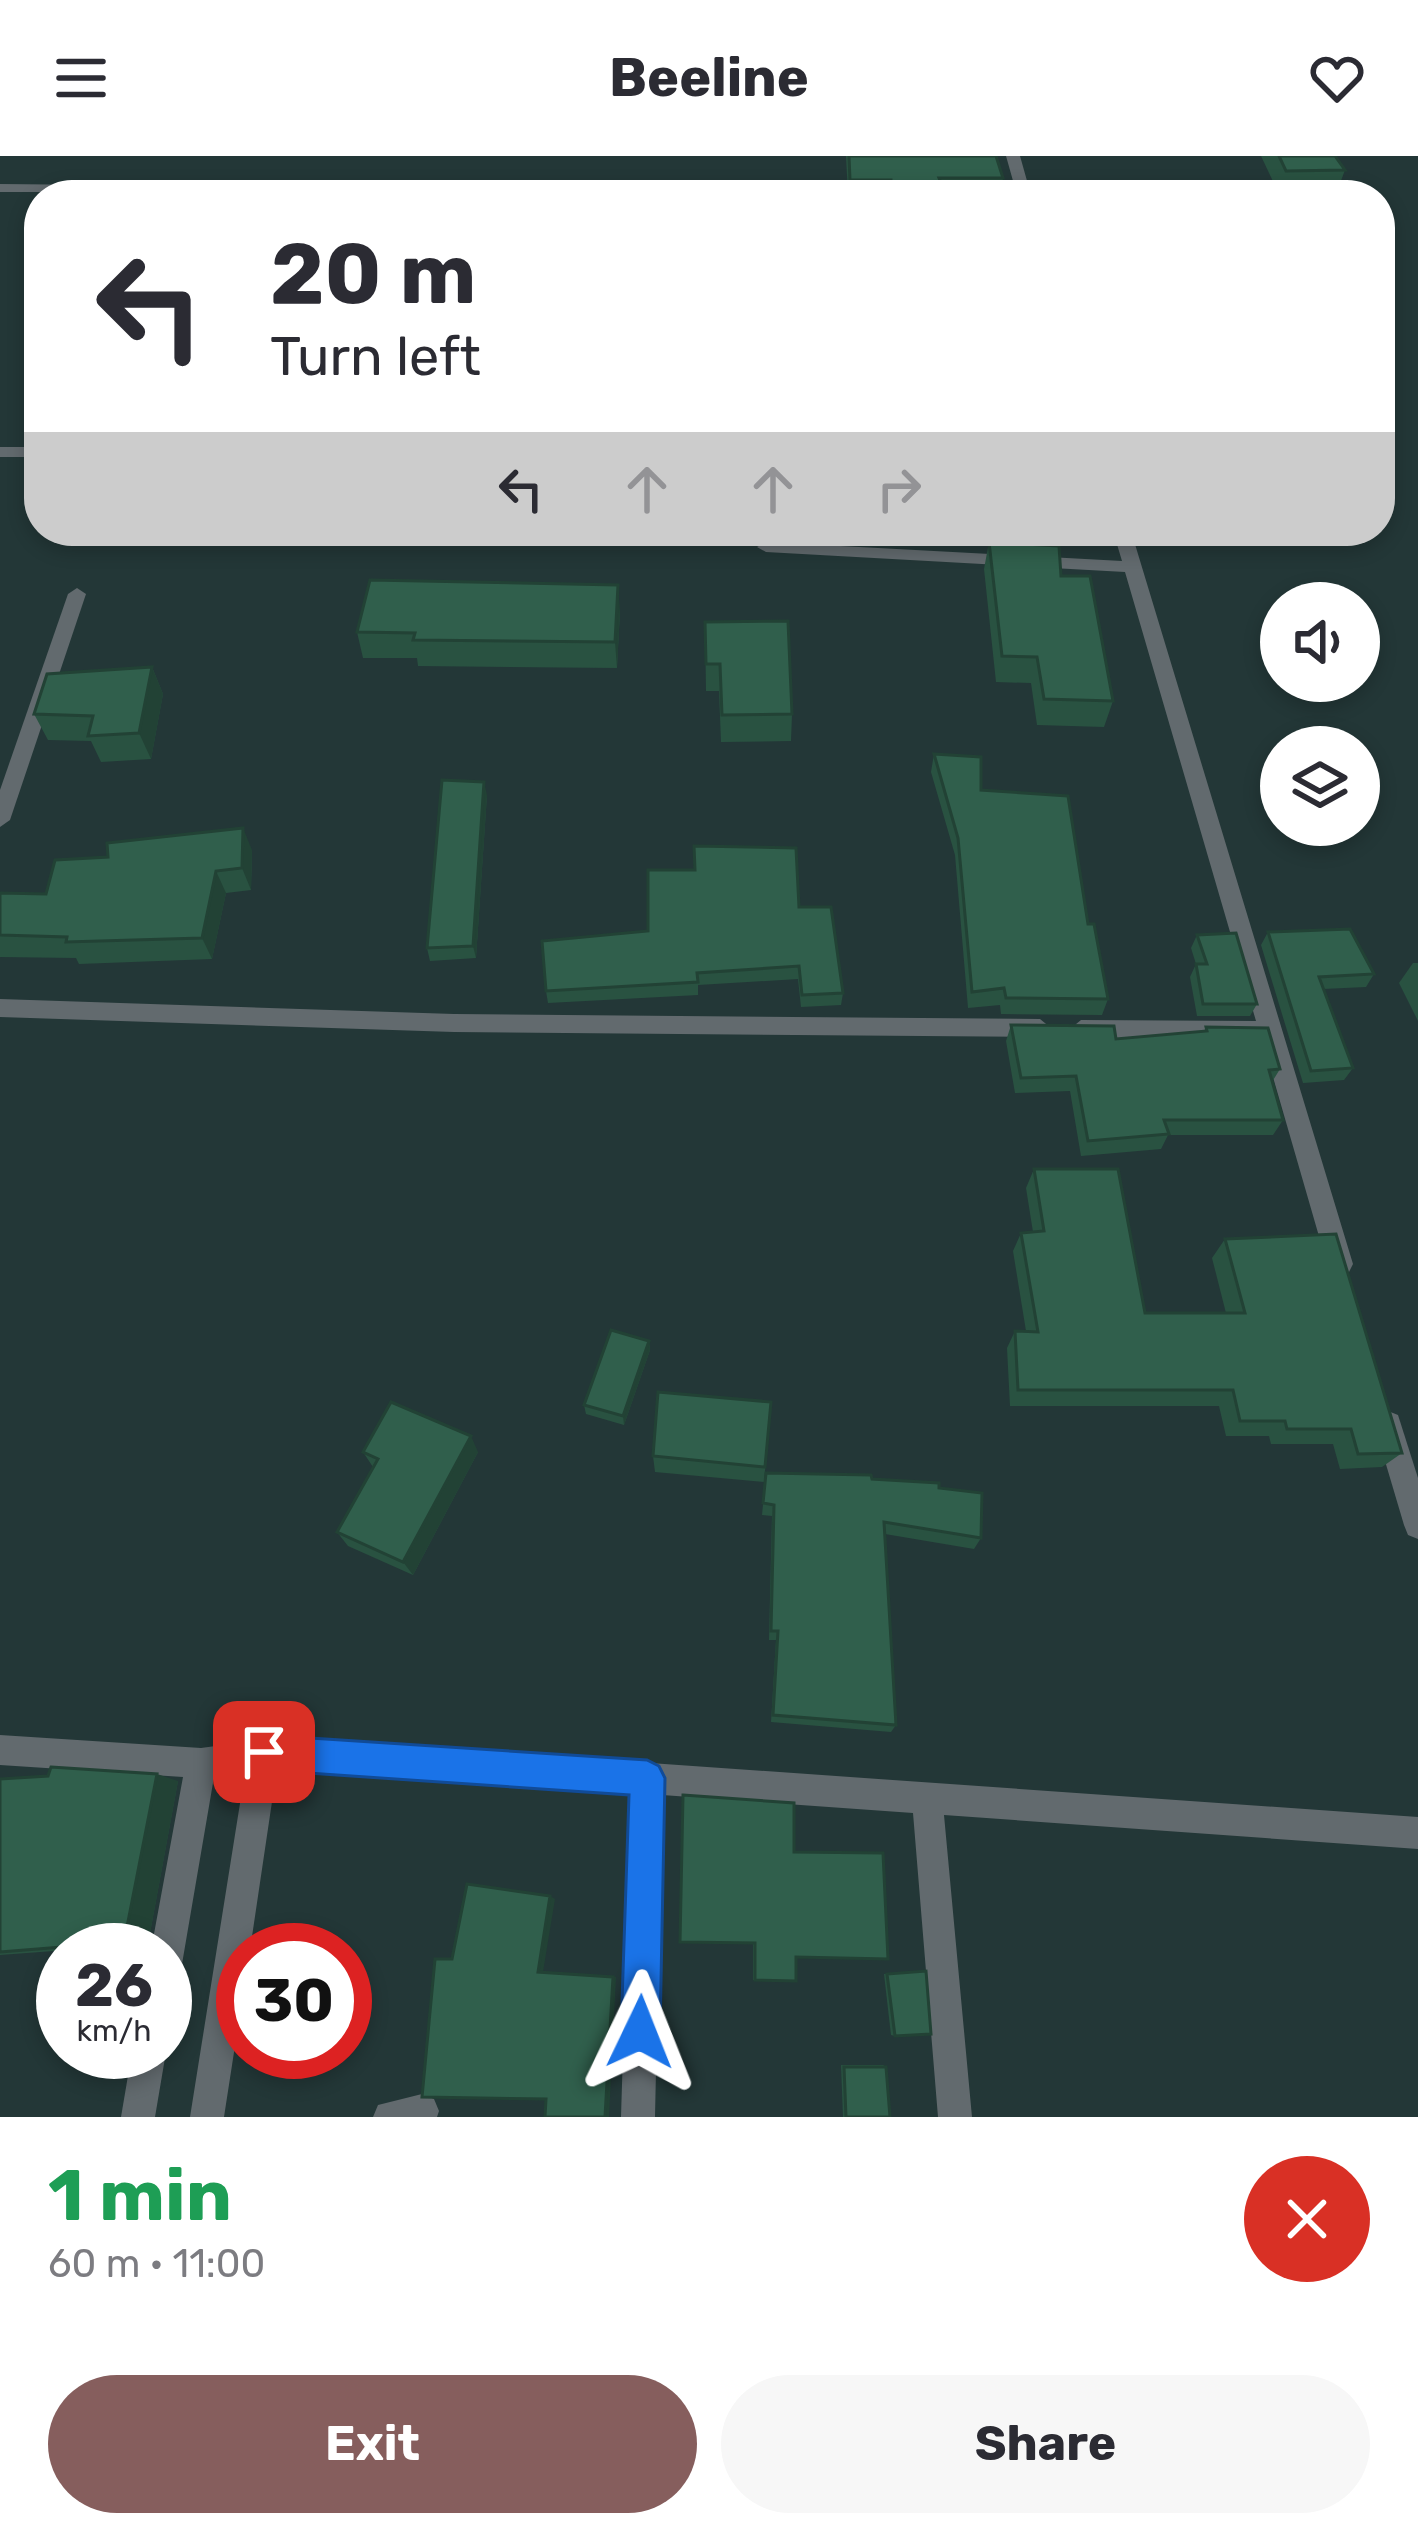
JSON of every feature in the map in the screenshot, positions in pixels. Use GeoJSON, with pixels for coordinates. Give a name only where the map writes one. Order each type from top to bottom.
{"type":"FeatureCollection","features":[{"type":"Feature","properties":{"kind":"street"},"geometry":{"type":"LineString","coordinates":[[1126,546],[1349,1294]]}},
{"type":"Feature","properties":{"kind":"street"},"geometry":{"type":"LineString","coordinates":[[766,547],[1132,567]]}},
{"type":"Feature","properties":{"kind":"street"},"geometry":{"type":"LineString","coordinates":[[0,820],[77,594]]}},
{"type":"Feature","properties":{"kind":"street"},"geometry":{"type":"LineString","coordinates":[[0,1008],[454,1023],[1271,1030]]}},
{"type":"Feature","properties":{"kind":"street"},"geometry":{"type":"LineString","coordinates":[[1382,1404],[1417,1517]]}},
{"type":"Feature","properties":{"kind":"street"},"geometry":{"type":"LineString","coordinates":[[0,1750],[201,1763],[264,1752],[1418,1833]]}},
{"type":"Feature","properties":{"kind":"street"},"geometry":{"type":"LineString","coordinates":[[207,2117],[264,1752]]}},
{"type":"Feature","properties":{"kind":"street"},"geometry":{"type":"LineString","coordinates":[[172,1923],[201,1763]]}},
{"type":"Feature","properties":{"kind":"street"},"geometry":{"type":"LineString","coordinates":[[638,2117],[647,1778]]}},
{"type":"Feature","properties":{"kind":"street"},"geometry":{"type":"LineString","coordinates":[[927,1798],[955,2117]]}},
{"type":"Feature","properties":{"kind":"street"},"geometry":{"type":"LineString","coordinates":[[138,2117],[144,2079]]}},
{"type":"Feature","properties":{"kind":"building"},"geometry":{"type":"Polygon","coordinates":[[[849,156],[996,156],[1003,178],[940,180],[850,180],[849,156]]]}},
{"type":"Feature","properties":{"kind":"building"},"geometry":{"type":"Polygon","coordinates":[[[1279,156],[1335,156],[1345,170],[1286,171],[1279,156]]]}},
{"type":"Feature","properties":{"kind":"building"},"geometry":{"type":"Polygon","coordinates":[[[989,546],[1059,546],[1061,576],[1090,576],[1113,701],[1044,699],[1037,657],[1002,656],[989,546]]]}},
{"type":"Feature","properties":{"kind":"building"},"geometry":{"type":"Polygon","coordinates":[[[370,580],[618,585],[615,642],[413,640],[415,633],[357,632],[370,580]]]}},
{"type":"Feature","properties":{"kind":"building"},"geometry":{"type":"Polygon","coordinates":[[[788,621],[792,714],[722,715],[720,664],[706,664],[705,622],[788,621]]]}},
{"type":"Feature","properties":{"kind":"building"},"geometry":{"type":"Polygon","coordinates":[[[152,667],[139,733],[88,736],[93,716],[34,714],[47,674],[152,667]]]}},
{"type":"Feature","properties":{"kind":"building"},"geometry":{"type":"Polygon","coordinates":[[[934,754],[981,757],[981,790],[1068,796],[1088,924],[1094,924],[1108,999],[1006,998],[1004,988],[972,992],[958,838],[934,754]]]}},
{"type":"Feature","properties":{"kind":"building"},"geometry":{"type":"Polygon","coordinates":[[[442,780],[484,782],[473,946],[427,948],[442,780]]]}},
{"type":"Feature","properties":{"kind":"building"},"geometry":{"type":"Polygon","coordinates":[[[243,828],[242,868],[216,871],[202,938],[66,942],[67,937],[0,935],[0,893],[46,894],[55,860],[108,857],[107,843],[243,828]]]}},
{"type":"Feature","properties":{"kind":"building"},"geometry":{"type":"Polygon","coordinates":[[[694,846],[796,848],[799,907],[831,907],[843,993],[802,995],[799,966],[697,973],[698,982],[546,991],[542,941],[648,931],[648,870],[695,870],[694,846]]]}},
{"type":"Feature","properties":{"kind":"building"},"geometry":{"type":"Polygon","coordinates":[[[1350,929],[1374,974],[1319,977],[1353,1068],[1311,1071],[1268,932],[1350,929]]]}},
{"type":"Feature","properties":{"kind":"building"},"geometry":{"type":"Polygon","coordinates":[[[1236,933],[1257,1004],[1203,1004],[1196,964],[1207,964],[1197,935],[1236,933]]]}},
{"type":"Feature","properties":{"kind":"building"},"geometry":{"type":"Polygon","coordinates":[[[1011,1025],[1114,1026],[1116,1039],[1207,1031],[1206,1027],[1268,1028],[1280,1069],[1269,1070],[1283,1120],[1164,1120],[1169,1134],[1088,1141],[1076,1076],[1021,1078],[1011,1025]]]}},
{"type":"Feature","properties":{"kind":"building"},"geometry":{"type":"Polygon","coordinates":[[[1034,1169],[1118,1169],[1145,1313],[1245,1313],[1225,1239],[1336,1234],[1402,1453],[1358,1454],[1351,1429],[1287,1429],[1285,1421],[1240,1421],[1233,1390],[1018,1390],[1015,1331],[1038,1332],[1021,1233],[1044,1231],[1034,1169]]]}},
{"type":"Feature","properties":{"kind":"building"},"geometry":{"type":"Polygon","coordinates":[[[611,1330],[649,1341],[623,1416],[584,1405],[611,1330]]]}},
{"type":"Feature","properties":{"kind":"building"},"geometry":{"type":"Polygon","coordinates":[[[658,1392],[771,1402],[765,1467],[653,1456],[658,1392]]]}},
{"type":"Feature","properties":{"kind":"building"},"geometry":{"type":"Polygon","coordinates":[[[391,1402],[471,1436],[403,1562],[337,1532],[378,1459],[363,1452],[391,1402]]]}},
{"type":"Feature","properties":{"kind":"building"},"geometry":{"type":"Polygon","coordinates":[[[766,1473],[871,1475],[872,1479],[939,1483],[939,1488],[982,1493],[981,1538],[884,1522],[896,1725],[773,1715],[778,1631],[771,1631],[774,1505],[763,1503],[766,1473]]]}},
{"type":"Feature","properties":{"kind":"building"},"geometry":{"type":"Polygon","coordinates":[[[51,1767],[157,1774],[128,1923],[36,1923],[36,1949],[0,1952],[0,1779],[48,1776],[51,1767]]]}},
{"type":"Feature","properties":{"kind":"building"},"geometry":{"type":"Polygon","coordinates":[[[683,1795],[794,1803],[794,1852],[883,1853],[888,1959],[796,1957],[796,1981],[755,1980],[755,1943],[680,1942],[683,1795]]]}},
{"type":"Feature","properties":{"kind":"building"},"geometry":{"type":"Polygon","coordinates":[[[467,1884],[550,1896],[538,1972],[613,1977],[605,2117],[545,2117],[546,2099],[422,2097],[435,1959],[452,1959],[467,1884]]]}},
{"type":"Feature","properties":{"kind":"building"},"geometry":{"type":"Polygon","coordinates":[[[926,1971],[931,2034],[895,2036],[887,1974],[926,1971]]]}},
{"type":"Feature","properties":{"kind":"building"},"geometry":{"type":"Polygon","coordinates":[[[844,2067],[886,2067],[890,2117],[846,2117],[844,2067]]]}},
{"type":"Feature","properties":{"kind":"route"},"geometry":{"type":"LineString","coordinates":[[264,1752],[647,1778],[640,2032]]}}]}
